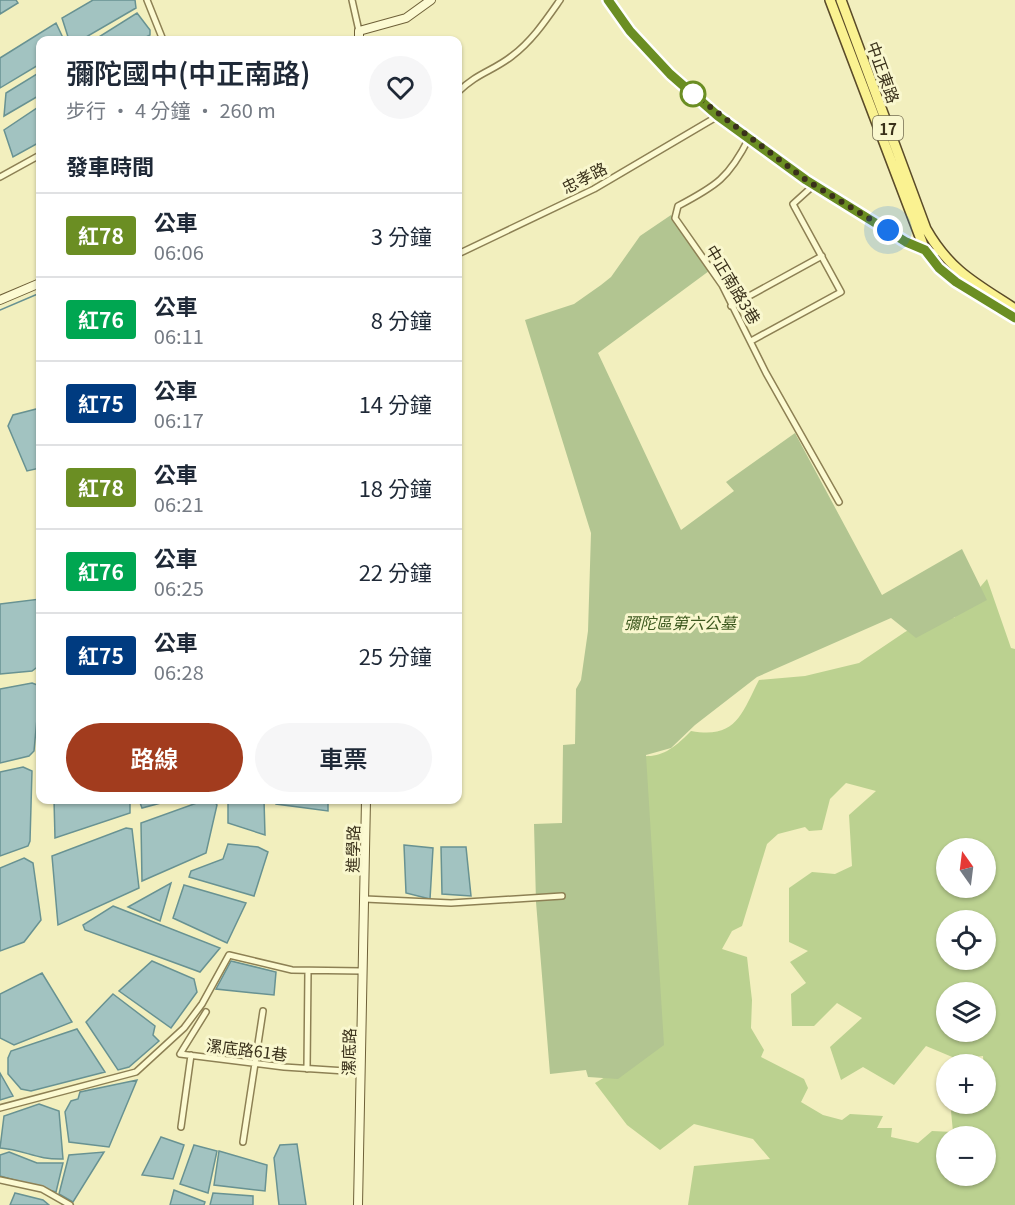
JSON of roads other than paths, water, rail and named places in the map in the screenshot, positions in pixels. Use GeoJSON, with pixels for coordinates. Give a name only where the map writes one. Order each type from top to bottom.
{"type":"FeatureCollection","features":[{"type":"Feature","properties":{"kind":"main road","name":"中正東路"},"geometry":{"type":"LineString","coordinates":[[830,0],[925,250]]}},
{"type":"Feature","properties":{"kind":"main road","name":"中正東路"},"geometry":{"type":"LineString","coordinates":[[841,0],[926,229],[940,253]]}},
{"type":"Feature","properties":{"kind":"main road","name":"17"},"geometry":{"type":"LineString","coordinates":[[925,250],[939,268],[956,282],[1015,318]]}},
{"type":"Feature","properties":{"kind":"main road","name":"17"},"geometry":{"type":"LineString","coordinates":[[940,253],[962,275],[1015,309]]}},
{"type":"Feature","properties":{"kind":"street"},"geometry":{"type":"LineString","coordinates":[[147,0],[161,36]]}},
{"type":"Feature","properties":{"kind":"street"},"geometry":{"type":"LineString","coordinates":[[351,0],[359,36]]}},
{"type":"Feature","properties":{"kind":"street"},"geometry":{"type":"LineString","coordinates":[[359,31],[405,18],[431,0]]}},
{"type":"Feature","properties":{"kind":"street"},"geometry":{"type":"LineString","coordinates":[[462,88],[472,78],[509,58],[523,47],[560,0]]}},
{"type":"Feature","properties":{"kind":"street"},"geometry":{"type":"LineString","coordinates":[[608,0],[630,31],[670,74],[718,116],[814,184],[906,242],[940,253]]}},
{"type":"Feature","properties":{"kind":"street","name":"忠孝路"},"geometry":{"type":"LineString","coordinates":[[462,252],[594,189],[718,116]]}},
{"type":"Feature","properties":{"kind":"street","name":"中正南路3巷"},"geometry":{"type":"LineString","coordinates":[[749,138],[729,172],[719,183],[678,207],[674,213],[717,275],[766,373],[839,502]]}},
{"type":"Feature","properties":{"kind":"street"},"geometry":{"type":"LineString","coordinates":[[0,177],[36,156]]}},
{"type":"Feature","properties":{"kind":"street"},"geometry":{"type":"LineString","coordinates":[[731,306],[822,256],[793,204],[814,184]]}},
{"type":"Feature","properties":{"kind":"street","name":"中正南路3巷"},"geometry":{"type":"LineString","coordinates":[[751,341],[841,292],[822,256]]}},
{"type":"Feature","properties":{"kind":"street"},"geometry":{"type":"LineString","coordinates":[[0,300],[36,285]]}},
{"type":"Feature","properties":{"kind":"street","name":"進學路"},"geometry":{"type":"LineString","coordinates":[[365,899],[366,804]]}},
{"type":"Feature","properties":{"kind":"street"},"geometry":{"type":"LineString","coordinates":[[365,899],[451,903],[562,896]]}},
{"type":"Feature","properties":{"kind":"street","name":"漯底路"},"geometry":{"type":"LineString","coordinates":[[358,1205],[365,899]]}},
{"type":"Feature","properties":{"kind":"street"},"geometry":{"type":"LineString","coordinates":[[0,1108],[136,1072],[184,1028],[202,1004],[229,954],[292,970],[362,971]]}},
{"type":"Feature","properties":{"kind":"street"},"geometry":{"type":"LineString","coordinates":[[307,1069],[308,971]]}},
{"type":"Feature","properties":{"kind":"street"},"geometry":{"type":"LineString","coordinates":[[243,1142],[263,1011]]}},
{"type":"Feature","properties":{"kind":"street","name":"漯底路61巷"},"geometry":{"type":"LineString","coordinates":[[206,1012],[180,1054],[254,1064],[361,1072]]}},
{"type":"Feature","properties":{"kind":"street"},"geometry":{"type":"LineString","coordinates":[[181,1127],[191,1055]]}},
{"type":"Feature","properties":{"kind":"street"},"geometry":{"type":"LineString","coordinates":[[0,1180],[42,1189],[70,1205]]}},
{"type":"Feature","properties":{"kind":"water"},"geometry":{"type":"Polygon","coordinates":[[[0,0],[16,0],[18,3],[0,14],[0,0]]]}},
{"type":"Feature","properties":{"kind":"water"},"geometry":{"type":"Polygon","coordinates":[[[93,0],[135,0],[136,8],[88,36],[68,36],[62,18],[93,0]]]}},
{"type":"Feature","properties":{"kind":"water"},"geometry":{"type":"Polygon","coordinates":[[[137,13],[150,30],[148,36],[100,36],[137,13]]]}},
{"type":"Feature","properties":{"kind":"water"},"geometry":{"type":"Polygon","coordinates":[[[56,23],[62,36],[36,36],[36,66],[0,88],[0,58],[56,23]]]}},
{"type":"Feature","properties":{"kind":"water"},"geometry":{"type":"Polygon","coordinates":[[[36,74],[36,97],[4,116],[6,93],[36,74]]]}},
{"type":"Feature","properties":{"kind":"water"},"geometry":{"type":"Polygon","coordinates":[[[36,109],[36,144],[13,157],[4,130],[36,109]]]}},
{"type":"Feature","properties":{"kind":"water"},"geometry":{"type":"Polygon","coordinates":[[[36,409],[36,469],[27,471],[8,426],[13,415],[36,409]]]}},
{"type":"Feature","properties":{"kind":"water"},"geometry":{"type":"Polygon","coordinates":[[[36,600],[36,668],[32,671],[0,674],[0,604],[36,600]]]}},
{"type":"Feature","properties":{"kind":"water"},"geometry":{"type":"Polygon","coordinates":[[[32,683],[36,684],[34,751],[29,756],[0,763],[0,689],[32,683]]]}},
{"type":"Feature","properties":{"kind":"water"},"geometry":{"type":"Polygon","coordinates":[[[23,767],[32,771],[30,841],[28,846],[0,856],[0,772],[23,767]]]}},
{"type":"Feature","properties":{"kind":"water"},"geometry":{"type":"Polygon","coordinates":[[[54,804],[130,804],[130,813],[55,838],[54,804]]]}},
{"type":"Feature","properties":{"kind":"water"},"geometry":{"type":"Polygon","coordinates":[[[140,804],[157,804],[142,808],[140,804]]]}},
{"type":"Feature","properties":{"kind":"water"},"geometry":{"type":"Polygon","coordinates":[[[194,804],[217,805],[206,853],[142,881],[141,823],[194,804]]]}},
{"type":"Feature","properties":{"kind":"water"},"geometry":{"type":"Polygon","coordinates":[[[228,804],[264,804],[265,835],[228,823],[228,804]]]}},
{"type":"Feature","properties":{"kind":"water"},"geometry":{"type":"Polygon","coordinates":[[[276,804],[328,804],[328,811],[276,804]]]}},
{"type":"Feature","properties":{"kind":"water"},"geometry":{"type":"Polygon","coordinates":[[[126,828],[132,829],[139,888],[58,925],[52,856],[126,828]]]}},
{"type":"Feature","properties":{"kind":"water"},"geometry":{"type":"Polygon","coordinates":[[[228,844],[258,847],[268,852],[254,896],[189,877],[191,871],[223,859],[228,844]]]}},
{"type":"Feature","properties":{"kind":"water"},"geometry":{"type":"Polygon","coordinates":[[[404,845],[433,848],[430,899],[406,893],[404,845]]]}},
{"type":"Feature","properties":{"kind":"water"},"geometry":{"type":"Polygon","coordinates":[[[441,847],[466,847],[471,896],[442,894],[441,847]]]}},
{"type":"Feature","properties":{"kind":"water"},"geometry":{"type":"Polygon","coordinates":[[[24,858],[33,863],[41,920],[24,942],[0,951],[0,868],[24,858]]]}},
{"type":"Feature","properties":{"kind":"water"},"geometry":{"type":"Polygon","coordinates":[[[171,883],[160,921],[128,907],[171,883]]]}},
{"type":"Feature","properties":{"kind":"water"},"geometry":{"type":"Polygon","coordinates":[[[184,885],[246,903],[227,943],[173,918],[184,885]]]}},
{"type":"Feature","properties":{"kind":"water"},"geometry":{"type":"Polygon","coordinates":[[[113,906],[220,948],[200,972],[85,930],[83,925],[113,906]]]}},
{"type":"Feature","properties":{"kind":"water"},"geometry":{"type":"Polygon","coordinates":[[[152,961],[194,979],[197,992],[171,1028],[119,991],[152,961]]]}},
{"type":"Feature","properties":{"kind":"water"},"geometry":{"type":"Polygon","coordinates":[[[231,961],[276,972],[274,995],[216,989],[231,961]]]}},
{"type":"Feature","properties":{"kind":"water"},"geometry":{"type":"Polygon","coordinates":[[[42,973],[72,1022],[14,1045],[0,1038],[0,994],[42,973]]]}},
{"type":"Feature","properties":{"kind":"water"},"geometry":{"type":"Polygon","coordinates":[[[113,994],[155,1026],[153,1035],[159,1041],[129,1067],[118,1070],[86,1022],[113,994]]]}},
{"type":"Feature","properties":{"kind":"water"},"geometry":{"type":"Polygon","coordinates":[[[77,1029],[105,1072],[31,1091],[21,1089],[8,1074],[8,1058],[11,1051],[77,1029]]]}},
{"type":"Feature","properties":{"kind":"water"},"geometry":{"type":"Polygon","coordinates":[[[0,1073],[13,1096],[0,1100],[0,1073]]]}},
{"type":"Feature","properties":{"kind":"water"},"geometry":{"type":"Polygon","coordinates":[[[137,1080],[109,1147],[69,1142],[65,1112],[71,1101],[78,1099],[80,1092],[137,1080]]]}},
{"type":"Feature","properties":{"kind":"water"},"geometry":{"type":"Polygon","coordinates":[[[39,1104],[59,1111],[63,1159],[46,1158],[0,1148],[4,1116],[39,1104]]]}},
{"type":"Feature","properties":{"kind":"water"},"geometry":{"type":"Polygon","coordinates":[[[161,1137],[184,1145],[173,1179],[142,1175],[161,1137]]]}},
{"type":"Feature","properties":{"kind":"water"},"geometry":{"type":"Polygon","coordinates":[[[297,1144],[306,1205],[279,1205],[274,1158],[280,1145],[297,1144]]]}},
{"type":"Feature","properties":{"kind":"water"},"geometry":{"type":"Polygon","coordinates":[[[194,1145],[217,1151],[208,1193],[180,1184],[194,1145]]]}},
{"type":"Feature","properties":{"kind":"water"},"geometry":{"type":"Polygon","coordinates":[[[219,1151],[267,1165],[265,1191],[214,1185],[219,1151]]]}},
{"type":"Feature","properties":{"kind":"water"},"geometry":{"type":"Polygon","coordinates":[[[9,1152],[37,1163],[63,1163],[56,1192],[0,1176],[0,1155],[9,1152]]]}},
{"type":"Feature","properties":{"kind":"water"},"geometry":{"type":"Polygon","coordinates":[[[104,1152],[73,1202],[59,1194],[69,1155],[104,1152]]]}},
{"type":"Feature","properties":{"kind":"water"},"geometry":{"type":"Polygon","coordinates":[[[174,1190],[205,1202],[204,1205],[170,1205],[174,1190]]]}},
{"type":"Feature","properties":{"kind":"water"},"geometry":{"type":"Polygon","coordinates":[[[15,1193],[43,1200],[49,1205],[10,1205],[15,1193]]]}},
{"type":"Feature","properties":{"kind":"water"},"geometry":{"type":"Polygon","coordinates":[[[213,1193],[253,1196],[253,1205],[210,1205],[213,1193]]]}},
{"type":"Feature","properties":{"kind":"waterway"},"geometry":{"type":"LineString","coordinates":[[0,310],[36,295]]}},
{"type":"Feature","properties":{"kind":"park label","name":"彌陀區第六公墓"},"geometry":{"type":"Point","coordinates":[680,622]}}]}
